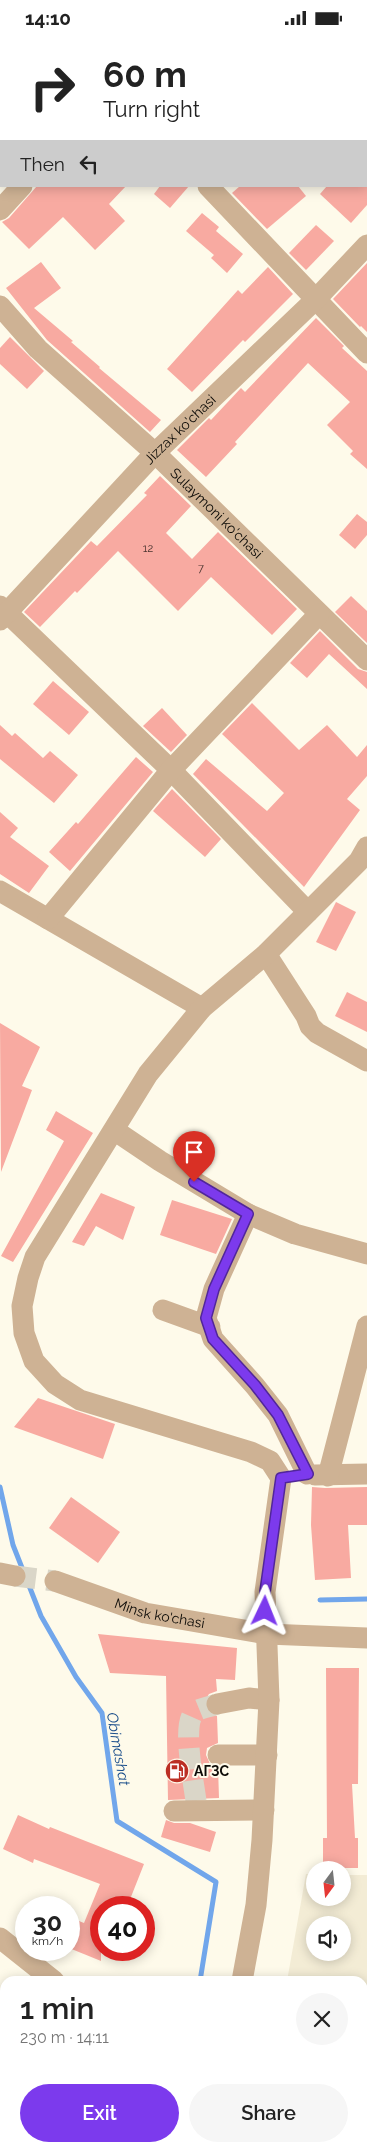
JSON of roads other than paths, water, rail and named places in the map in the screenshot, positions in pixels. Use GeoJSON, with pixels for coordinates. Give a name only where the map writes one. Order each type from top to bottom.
{"type":"FeatureCollection","features":[{"type":"Feature","properties":{"kind":"street"},"geometry":{"type":"LineString","coordinates":[[0,210],[21,187]]}},
{"type":"Feature","properties":{"kind":"street"},"geometry":{"type":"LineString","coordinates":[[209,187],[367,353]]}},
{"type":"Feature","properties":{"kind":"street","name":"Jizzax ko'chasi"},"geometry":{"type":"LineString","coordinates":[[2,613],[155,453],[316,299],[367,245]]}},
{"type":"Feature","properties":{"kind":"street","name":"Sulaymoni ko'chasi"},"geometry":{"type":"LineString","coordinates":[[0,306],[38,349],[155,453],[367,660]]}},
{"type":"Feature","properties":{"kind":"street"},"geometry":{"type":"LineString","coordinates":[[2,613],[171,770],[308,912]]}},
{"type":"Feature","properties":{"kind":"street"},"geometry":{"type":"LineString","coordinates":[[48,919],[171,770],[319,614]]}},
{"type":"Feature","properties":{"kind":"street"},"geometry":{"type":"LineString","coordinates":[[243,1976],[256,1905],[264,1810],[268,1700],[265,1592],[281,1478],[270,1461],[251,1452],[80,1399],[55,1384],[34,1361],[24,1333],[22,1306],[35,1257],[148,1074],[202,1008],[266,953],[359,861],[367,847]]}},
{"type":"Feature","properties":{"kind":"street"},"geometry":{"type":"LineString","coordinates":[[0,891],[202,1008]]}},
{"type":"Feature","properties":{"kind":"street"},"geometry":{"type":"LineString","coordinates":[[266,953],[310,1026],[317,1033],[367,1061]]}},
{"type":"Feature","properties":{"kind":"street"},"geometry":{"type":"LineString","coordinates":[[114,1130],[160,1161],[248,1214],[295,1234],[367,1254]]}},
{"type":"Feature","properties":{"kind":"street"},"geometry":{"type":"LineString","coordinates":[[248,1214],[214,1289],[206,1318],[213,1339],[255,1385],[278,1415],[318,1475]]}},
{"type":"Feature","properties":{"kind":"street"},"geometry":{"type":"LineString","coordinates":[[163,1309],[210,1327]]}},
{"type":"Feature","properties":{"kind":"street"},"geometry":{"type":"LineString","coordinates":[[318,1475],[367,1327]]}},
{"type":"Feature","properties":{"kind":"street"},"geometry":{"type":"LineString","coordinates":[[281,1478],[367,1474]]}},
{"type":"Feature","properties":{"kind":"street","name":"Minsk ko'chasi"},"geometry":{"type":"LineString","coordinates":[[55,1581],[145,1613],[267,1634],[367,1638]]}},
{"type":"Feature","properties":{"kind":"street"},"geometry":{"type":"LineString","coordinates":[[217,1704],[249,1698],[268,1700]]}},
{"type":"Feature","properties":{"kind":"street"},"geometry":{"type":"LineString","coordinates":[[218,1755],[267,1755]]}},
{"type":"Feature","properties":{"kind":"street"},"geometry":{"type":"LineString","coordinates":[[174,1811],[197,1806],[264,1810]]}},
{"type":"Feature","properties":{"kind":"street"},"geometry":{"type":"LineString","coordinates":[[0,1938],[48,1976]]}},
{"type":"Feature","properties":{"kind":"waterway","name":"Obimashat"},"geometry":{"type":"LineString","coordinates":[[0,1487],[13,1545],[41,1616],[76,1677],[102,1713],[117,1821],[216,1882],[201,1976]]}},
{"type":"Feature","properties":{"kind":"waterway"},"geometry":{"type":"LineString","coordinates":[[320,1600],[367,1599]]}},
{"type":"Feature","properties":{"kind":"tunnel"},"geometry":{"type":"LineString","coordinates":[[15,1576],[55,1581]]}},
{"type":"Feature","properties":{"kind":"tunnel"},"geometry":{"type":"LineString","coordinates":[[196,1801],[189,1740],[191,1718],[195,1712],[217,1704]]}},
{"type":"Feature","properties":{"kind":"place","name":"АГЗС"},"geometry":{"type":"Point","coordinates":[177,1771]}}]}
